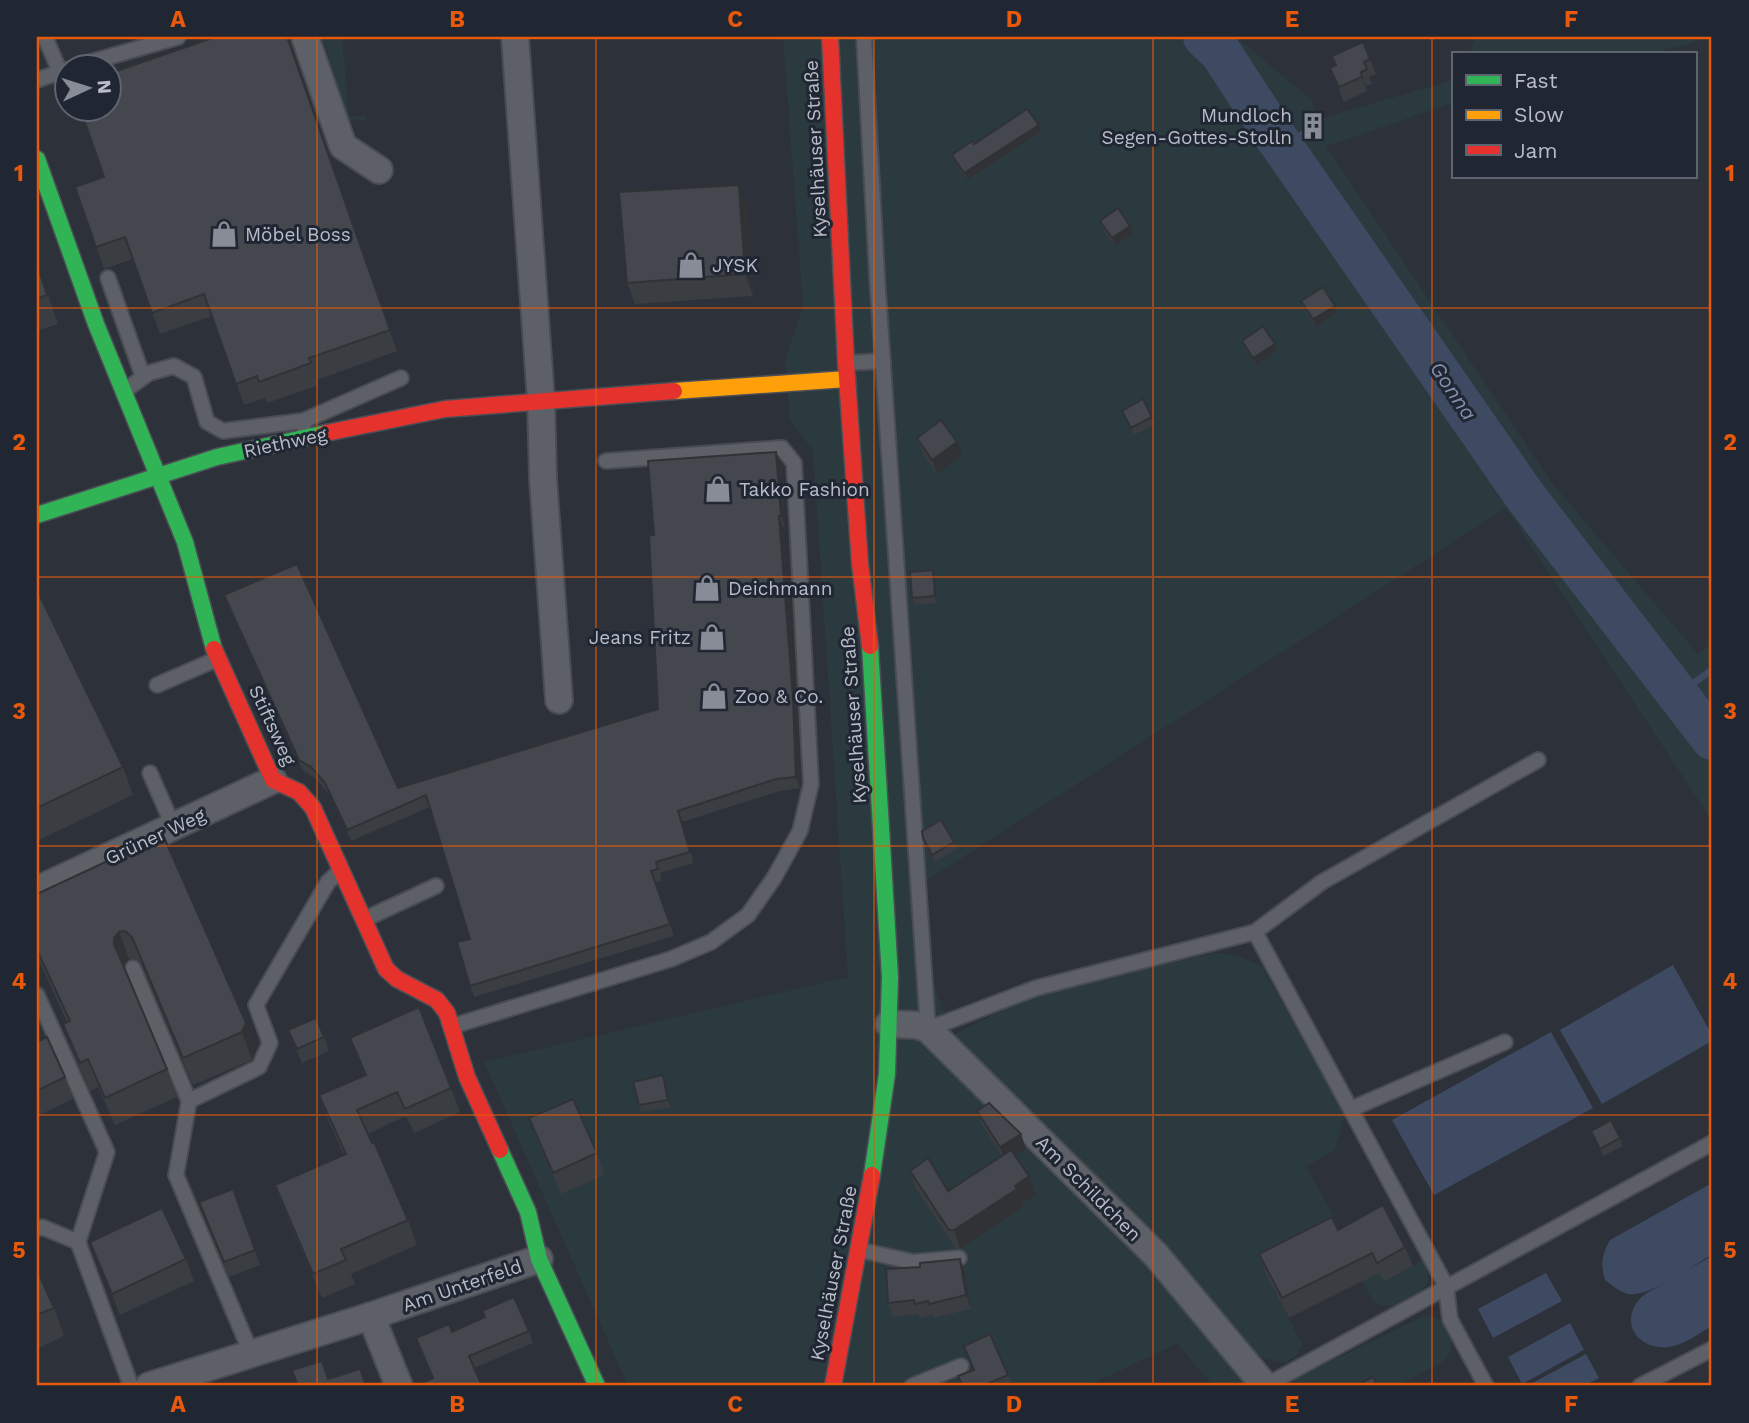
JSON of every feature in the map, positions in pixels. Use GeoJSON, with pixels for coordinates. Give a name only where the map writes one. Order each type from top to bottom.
{"type":"FeatureCollection","features":[{"type":"Feature","properties":{"kind":"street"},"geometry":{"type":"LineString","coordinates":[[305,37],[343,146],[379,170]]}},
{"type":"Feature","properties":{"kind":"street"},"geometry":{"type":"LineString","coordinates":[[515,37],[559,700]]}},
{"type":"Feature","properties":{"kind":"street","name":"Kyselhäuser Straße"},"geometry":{"type":"LineString","coordinates":[[830,37],[860,564],[888,665],[890,1024],[883,1110],[860,1250],[833,1386]]}},
{"type":"Feature","properties":{"kind":"street","name":"Stiftsweg"},"geometry":{"type":"LineString","coordinates":[[37,159],[85,295],[185,542],[206,629],[273,780],[307,798],[386,969],[397,979],[437,1000],[447,1013],[467,1077],[528,1212],[540,1259]]}},
{"type":"Feature","properties":{"kind":"street","name":"Riethweg"},"geometry":{"type":"LineString","coordinates":[[37,515],[305,429],[433,411],[847,371]]}},
{"type":"Feature","properties":{"kind":"street","name":"Grüner Weg"},"geometry":{"type":"LineString","coordinates":[[37,890],[273,780]]}},
{"type":"Feature","properties":{"kind":"street"},"geometry":{"type":"LineString","coordinates":[[890,1024],[916,1025],[929,1029]]}},
{"type":"Feature","properties":{"kind":"street","name":"Am Schildchen"},"geometry":{"type":"LineString","coordinates":[[929,1029],[1156,1255],[1265,1386]]}},
{"type":"Feature","properties":{"kind":"street","name":"Am Unterfeld"},"geometry":{"type":"LineString","coordinates":[[149,1386],[540,1259],[597,1386]]}},
{"type":"Feature","properties":{"kind":"street"},"geometry":{"type":"LineString","coordinates":[[371,1316],[399,1386]]}},
{"type":"Feature","properties":{"kind":"lane"},"geometry":{"type":"LineString","coordinates":[[122,53],[178,37]]}},
{"type":"Feature","properties":{"kind":"lane"},"geometry":{"type":"LineString","coordinates":[[864,37],[883,361],[888,665],[929,1029],[1037,988],[1255,932],[1322,882],[1538,760]]}},
{"type":"Feature","properties":{"kind":"lane"},"geometry":{"type":"LineString","coordinates":[[108,278],[143,377]]}},
{"type":"Feature","properties":{"kind":"lane"},"geometry":{"type":"LineString","coordinates":[[847,371],[883,361]]}},
{"type":"Feature","properties":{"kind":"lane"},"geometry":{"type":"LineString","coordinates":[[124,391],[143,377],[174,366],[194,377],[207,422],[223,431],[305,429],[401,378]]}},
{"type":"Feature","properties":{"kind":"lane"},"geometry":{"type":"LineString","coordinates":[[453,1026],[671,959],[711,942],[748,915],[774,878],[800,831],[811,784],[794,463],[782,448],[606,461]]}},
{"type":"Feature","properties":{"kind":"lane"},"geometry":{"type":"LineString","coordinates":[[158,685],[219,658]]}},
{"type":"Feature","properties":{"kind":"lane"},"geometry":{"type":"LineString","coordinates":[[150,773],[174,828]]}},
{"type":"Feature","properties":{"kind":"lane"},"geometry":{"type":"LineString","coordinates":[[189,1101],[259,1068],[270,1043],[257,1005],[328,882],[341,870]]}},
{"type":"Feature","properties":{"kind":"lane"},"geometry":{"type":"LineString","coordinates":[[364,920],[436,886]]}},
{"type":"Feature","properties":{"kind":"lane"},"geometry":{"type":"LineString","coordinates":[[1255,932],[1446,1286],[1450,1320],[1486,1386]]}},
{"type":"Feature","properties":{"kind":"lane"},"geometry":{"type":"LineString","coordinates":[[133,968],[189,1101],[176,1175],[251,1353]]}},
{"type":"Feature","properties":{"kind":"lane"},"geometry":{"type":"LineString","coordinates":[[37,995],[107,1152],[78,1242],[131,1386]]}},
{"type":"Feature","properties":{"kind":"lane"},"geometry":{"type":"LineString","coordinates":[[1351,1109],[1505,1042]]}},
{"type":"Feature","properties":{"kind":"lane"},"geometry":{"type":"LineString","coordinates":[[1265,1386],[1712,1143]]}},
{"type":"Feature","properties":{"kind":"lane"},"geometry":{"type":"LineString","coordinates":[[37,1229],[42,1227],[78,1242]]}},
{"type":"Feature","properties":{"kind":"lane"},"geometry":{"type":"LineString","coordinates":[[860,1250],[913,1262],[959,1258]]}},
{"type":"Feature","properties":{"kind":"lane"},"geometry":{"type":"LineString","coordinates":[[1640,1386],[1712,1349]]}},
{"type":"Feature","properties":{"kind":"lane"},"geometry":{"type":"LineString","coordinates":[[912,1386],[961,1366]]}},
{"type":"Feature","properties":{"kind":"shaded area"},"geometry":{"type":"Polygon","coordinates":[[[312,37],[342,37],[349,116],[365,116],[366,120],[345,121],[324,72],[330,61],[325,44],[312,37]]]}},
{"type":"Feature","properties":{"kind":"shaded area"},"geometry":{"type":"Polygon","coordinates":[[[783,37],[1236,37],[1312,100],[1315,120],[1452,80],[1452,103],[1326,146],[1552,483],[1698,654],[1712,644],[1712,821],[1506,508],[926,881],[930,963],[952,1036],[1032,995],[1214,953],[1240,957],[1262,967],[1345,1116],[1334,1151],[1306,1166],[1348,1243],[1366,1249],[1385,1282],[1423,1260],[1428,1276],[1424,1288],[1418,1294],[1404,1302],[1387,1306],[1374,1301],[1362,1282],[1266,1274],[1302,1344],[1297,1355],[1285,1363],[1247,1352],[1276,1386],[1214,1386],[1177,1344],[1087,1386],[628,1386],[484,1062],[848,977],[813,451],[790,419],[785,362],[803,306],[783,37]]]}},
{"type":"Feature","properties":{"kind":"shaded area"},"geometry":{"type":"Polygon","coordinates":[[[1483,37],[1706,37],[1657,52],[1470,52],[1473,41],[1483,37]]]}},
{"type":"Feature","properties":{"kind":"shaded area"},"geometry":{"type":"Polygon","coordinates":[[[1424,1316],[1435,1317],[1444,1324],[1451,1337],[1452,1348],[1445,1361],[1395,1386],[1293,1386],[1296,1378],[1424,1316]]]}},
{"type":"Feature","properties":{"kind":"water"},"geometry":{"type":"Polygon","coordinates":[[[1673,965],[1712,1035],[1712,1041],[1602,1104],[1560,1030],[1673,965]]]}},
{"type":"Feature","properties":{"kind":"water"},"geometry":{"type":"Polygon","coordinates":[[[1551,1032],[1593,1108],[1434,1195],[1392,1120],[1551,1032]]]}},
{"type":"Feature","properties":{"kind":"water"},"geometry":{"type":"Polygon","coordinates":[[[1712,1183],[1712,1254],[1671,1280],[1637,1294],[1625,1293],[1605,1280],[1603,1259],[1610,1240],[1712,1183]]]}},
{"type":"Feature","properties":{"kind":"water"},"geometry":{"type":"Polygon","coordinates":[[[1712,1256],[1712,1326],[1685,1342],[1668,1347],[1656,1347],[1638,1338],[1631,1322],[1632,1312],[1645,1294],[1712,1256]]]}},
{"type":"Feature","properties":{"kind":"water"},"geometry":{"type":"Polygon","coordinates":[[[1546,1273],[1562,1301],[1493,1338],[1478,1309],[1546,1273]]]}},
{"type":"Feature","properties":{"kind":"water"},"geometry":{"type":"Polygon","coordinates":[[[1570,1323],[1584,1350],[1522,1384],[1508,1357],[1570,1323]]]}},
{"type":"Feature","properties":{"kind":"water"},"geometry":{"type":"Polygon","coordinates":[[[1586,1354],[1599,1378],[1583,1386],[1527,1386],[1586,1354]]]}},
{"type":"Feature","properties":{"kind":"building","name":"Möbel Boss"},"geometry":{"type":"Polygon","coordinates":[[[215,37],[287,37],[390,330],[309,358],[311,363],[259,382],[257,376],[236,384],[204,294],[152,313],[125,237],[96,247],[75,187],[104,177],[85,122],[122,122],[122,69],[215,37]]]}},
{"type":"Feature","properties":{"kind":"building"},"geometry":{"type":"Polygon","coordinates":[[[1363,42],[1370,59],[1364,62],[1367,69],[1361,72],[1362,77],[1339,87],[1330,68],[1336,65],[1332,56],[1363,42]]]}},
{"type":"Feature","properties":{"kind":"building"},"geometry":{"type":"Polygon","coordinates":[[[1027,109],[1039,125],[964,173],[952,155],[972,141],[974,144],[1027,109]]]}},
{"type":"Feature","properties":{"kind":"building","name":"JYSK"},"geometry":{"type":"Polygon","coordinates":[[[739,185],[745,274],[627,283],[619,192],[739,185]]]}},
{"type":"Feature","properties":{"kind":"building"},"geometry":{"type":"Polygon","coordinates":[[[1118,208],[1130,226],[1112,238],[1100,221],[1118,208]]]}},
{"type":"Feature","properties":{"kind":"building"},"geometry":{"type":"Polygon","coordinates":[[[37,264],[47,295],[37,299],[37,264]]]}},
{"type":"Feature","properties":{"kind":"building"},"geometry":{"type":"Polygon","coordinates":[[[1323,287],[1335,306],[1313,319],[1301,301],[1323,287]]]}},
{"type":"Feature","properties":{"kind":"building"},"geometry":{"type":"Polygon","coordinates":[[[1263,326],[1275,344],[1253,358],[1242,341],[1263,326]]]}},
{"type":"Feature","properties":{"kind":"building"},"geometry":{"type":"Polygon","coordinates":[[[1143,399],[1152,417],[1131,428],[1122,411],[1143,399]]]}},
{"type":"Feature","properties":{"kind":"building"},"geometry":{"type":"Polygon","coordinates":[[[941,420],[957,442],[932,460],[917,438],[941,420]]]}},
{"type":"Feature","properties":{"kind":"building"},"geometry":{"type":"Polygon","coordinates":[[[776,452],[796,777],[776,779],[678,811],[690,852],[656,862],[658,869],[651,871],[670,924],[470,986],[457,942],[470,939],[426,795],[347,830],[325,783],[311,767],[299,760],[224,595],[297,564],[398,788],[658,709],[649,535],[654,535],[648,461],[776,452]]]}},
{"type":"Feature","properties":{"kind":"building"},"geometry":{"type":"Polygon","coordinates":[[[933,570],[935,596],[912,598],[910,572],[933,570]]]}},
{"type":"Feature","properties":{"kind":"building"},"geometry":{"type":"Polygon","coordinates":[[[37,590],[123,767],[37,808],[37,590]]]}},
{"type":"Feature","properties":{"kind":"building"},"geometry":{"type":"Polygon","coordinates":[[[941,820],[954,842],[932,855],[922,831],[941,820]]]}},
{"type":"Feature","properties":{"kind":"building"},"geometry":{"type":"Polygon","coordinates":[[[163,835],[246,1023],[242,1032],[183,1058],[132,937],[125,931],[119,932],[114,938],[114,944],[167,1069],[105,1098],[88,1059],[80,1063],[63,1024],[70,1021],[37,950],[37,894],[163,835]]]}},
{"type":"Feature","properties":{"kind":"building"},"geometry":{"type":"Polygon","coordinates":[[[419,1007],[451,1088],[405,1109],[397,1092],[357,1110],[408,1220],[341,1249],[346,1260],[313,1274],[275,1185],[346,1154],[319,1095],[366,1075],[350,1038],[419,1007]]]}},
{"type":"Feature","properties":{"kind":"building"},"geometry":{"type":"Polygon","coordinates":[[[316,1018],[324,1037],[297,1049],[288,1030],[316,1018]]]}},
{"type":"Feature","properties":{"kind":"building"},"geometry":{"type":"Polygon","coordinates":[[[47,1037],[65,1077],[37,1091],[37,1042],[47,1037]]]}},
{"type":"Feature","properties":{"kind":"building"},"geometry":{"type":"Polygon","coordinates":[[[663,1075],[668,1100],[639,1105],[633,1082],[663,1075]]]}},
{"type":"Feature","properties":{"kind":"building"},"geometry":{"type":"Polygon","coordinates":[[[573,1099],[597,1153],[553,1173],[529,1118],[573,1099]]]}},
{"type":"Feature","properties":{"kind":"building"},"geometry":{"type":"Polygon","coordinates":[[[989,1103],[1021,1134],[1000,1147],[977,1111],[989,1103]]]}},
{"type":"Feature","properties":{"kind":"building"},"geometry":{"type":"Polygon","coordinates":[[[1611,1120],[1620,1138],[1600,1149],[1591,1131],[1611,1120]]]}},
{"type":"Feature","properties":{"kind":"building"},"geometry":{"type":"Polygon","coordinates":[[[1011,1150],[1029,1176],[1015,1186],[1017,1189],[954,1230],[949,1230],[910,1171],[928,1158],[948,1191],[1011,1150]]]}},
{"type":"Feature","properties":{"kind":"building"},"geometry":{"type":"Polygon","coordinates":[[[233,1189],[255,1250],[224,1262],[199,1202],[233,1189]]]}},
{"type":"Feature","properties":{"kind":"building"},"geometry":{"type":"Polygon","coordinates":[[[1383,1205],[1405,1247],[1377,1263],[1372,1253],[1282,1298],[1259,1254],[1332,1217],[1338,1230],[1383,1205]]]}},
{"type":"Feature","properties":{"kind":"building"},"geometry":{"type":"Polygon","coordinates":[[[162,1208],[186,1259],[112,1294],[90,1242],[162,1208]]]}},
{"type":"Feature","properties":{"kind":"building"},"geometry":{"type":"Polygon","coordinates":[[[960,1259],[966,1295],[929,1304],[928,1301],[915,1304],[914,1300],[888,1303],[886,1269],[920,1267],[920,1263],[960,1259]]]}},
{"type":"Feature","properties":{"kind":"building"},"geometry":{"type":"Polygon","coordinates":[[[37,1270],[54,1308],[37,1315],[37,1270]]]}},
{"type":"Feature","properties":{"kind":"building"},"geometry":{"type":"Polygon","coordinates":[[[514,1297],[529,1331],[469,1356],[482,1386],[420,1384],[433,1378],[416,1338],[449,1324],[452,1332],[485,1317],[482,1311],[514,1297]]]}},
{"type":"Feature","properties":{"kind":"building"},"geometry":{"type":"Polygon","coordinates":[[[990,1334],[1008,1375],[983,1386],[963,1386],[958,1376],[974,1370],[964,1346],[990,1334]]]}},
{"type":"Feature","properties":{"kind":"building"},"geometry":{"type":"Polygon","coordinates":[[[322,1361],[328,1379],[360,1369],[366,1386],[298,1386],[292,1370],[322,1361]]]}},
{"type":"Feature","properties":{"kind":"building"},"geometry":{"type":"Polygon","coordinates":[[[1373,1377],[1377,1386],[1356,1386],[1373,1377]]]}},
{"type":"Feature","properties":{"kind":"waterway","name":"Gonna"},"geometry":{"type":"LineString","coordinates":[[1204,37],[1221,53],[1275,136],[1525,496],[1712,739]]}},
{"type":"Feature","properties":{"kind":"waterway"},"geometry":{"type":"LineString","coordinates":[[1280,143],[1312,131]]}},
{"type":"Feature","properties":{"kind":"waterway"},"geometry":{"type":"LineString","coordinates":[[1678,694],[1712,670]]}},
{"type":"Feature","properties":{"kind":"traffic: fast"},"geometry":{"type":"LineString","coordinates":[[37,159],[96,324],[185,542],[214,649]]}},
{"type":"Feature","properties":{"kind":"traffic: fast"},"geometry":{"type":"LineString","coordinates":[[37,515],[217,457],[326,433]]}},
{"type":"Feature","properties":{"kind":"traffic: fast"},"geometry":{"type":"LineString","coordinates":[[870,646],[890,977],[887,1074],[872,1175]]}},
{"type":"Feature","properties":{"kind":"traffic: fast"},"geometry":{"type":"LineString","coordinates":[[500,1150],[528,1212],[539,1259],[597,1386]]}},
{"type":"Feature","properties":{"kind":"traffic: slow"},"geometry":{"type":"LineString","coordinates":[[674,391],[847,379]]}},
{"type":"Feature","properties":{"kind":"traffic: jam"},"geometry":{"type":"LineString","coordinates":[[830,37],[846,363],[860,564],[870,646]]}},
{"type":"Feature","properties":{"kind":"traffic: jam"},"geometry":{"type":"LineString","coordinates":[[326,433],[445,409],[674,391]]}},
{"type":"Feature","properties":{"kind":"traffic: jam"},"geometry":{"type":"LineString","coordinates":[[214,649],[273,780],[299,792],[313,808],[386,969],[397,979],[437,1000],[447,1013],[467,1077],[500,1150]]}},
{"type":"Feature","properties":{"kind":"traffic: jam"},"geometry":{"type":"LineString","coordinates":[[833,1386],[872,1175]]}},
{"type":"Feature","properties":{"kind":"place","name":"Mundloch Segen-Gottes-Stolln"},"geometry":{"type":"Point","coordinates":[1313,126]}},
{"type":"Feature","properties":{"kind":"place","name":"Möbel Boss"},"geometry":{"type":"Point","coordinates":[224,234]}},
{"type":"Feature","properties":{"kind":"place","name":"JYSK"},"geometry":{"type":"Point","coordinates":[691,265]}},
{"type":"Feature","properties":{"kind":"place","name":"Takko Fashion"},"geometry":{"type":"Point","coordinates":[718,489]}},
{"type":"Feature","properties":{"kind":"place","name":"Deichmann"},"geometry":{"type":"Point","coordinates":[707,588]}},
{"type":"Feature","properties":{"kind":"place","name":"Jeans Fritz"},"geometry":{"type":"Point","coordinates":[712,637]}},
{"type":"Feature","properties":{"kind":"place","name":"Zoo & Co."},"geometry":{"type":"Point","coordinates":[714,696]}}]}
